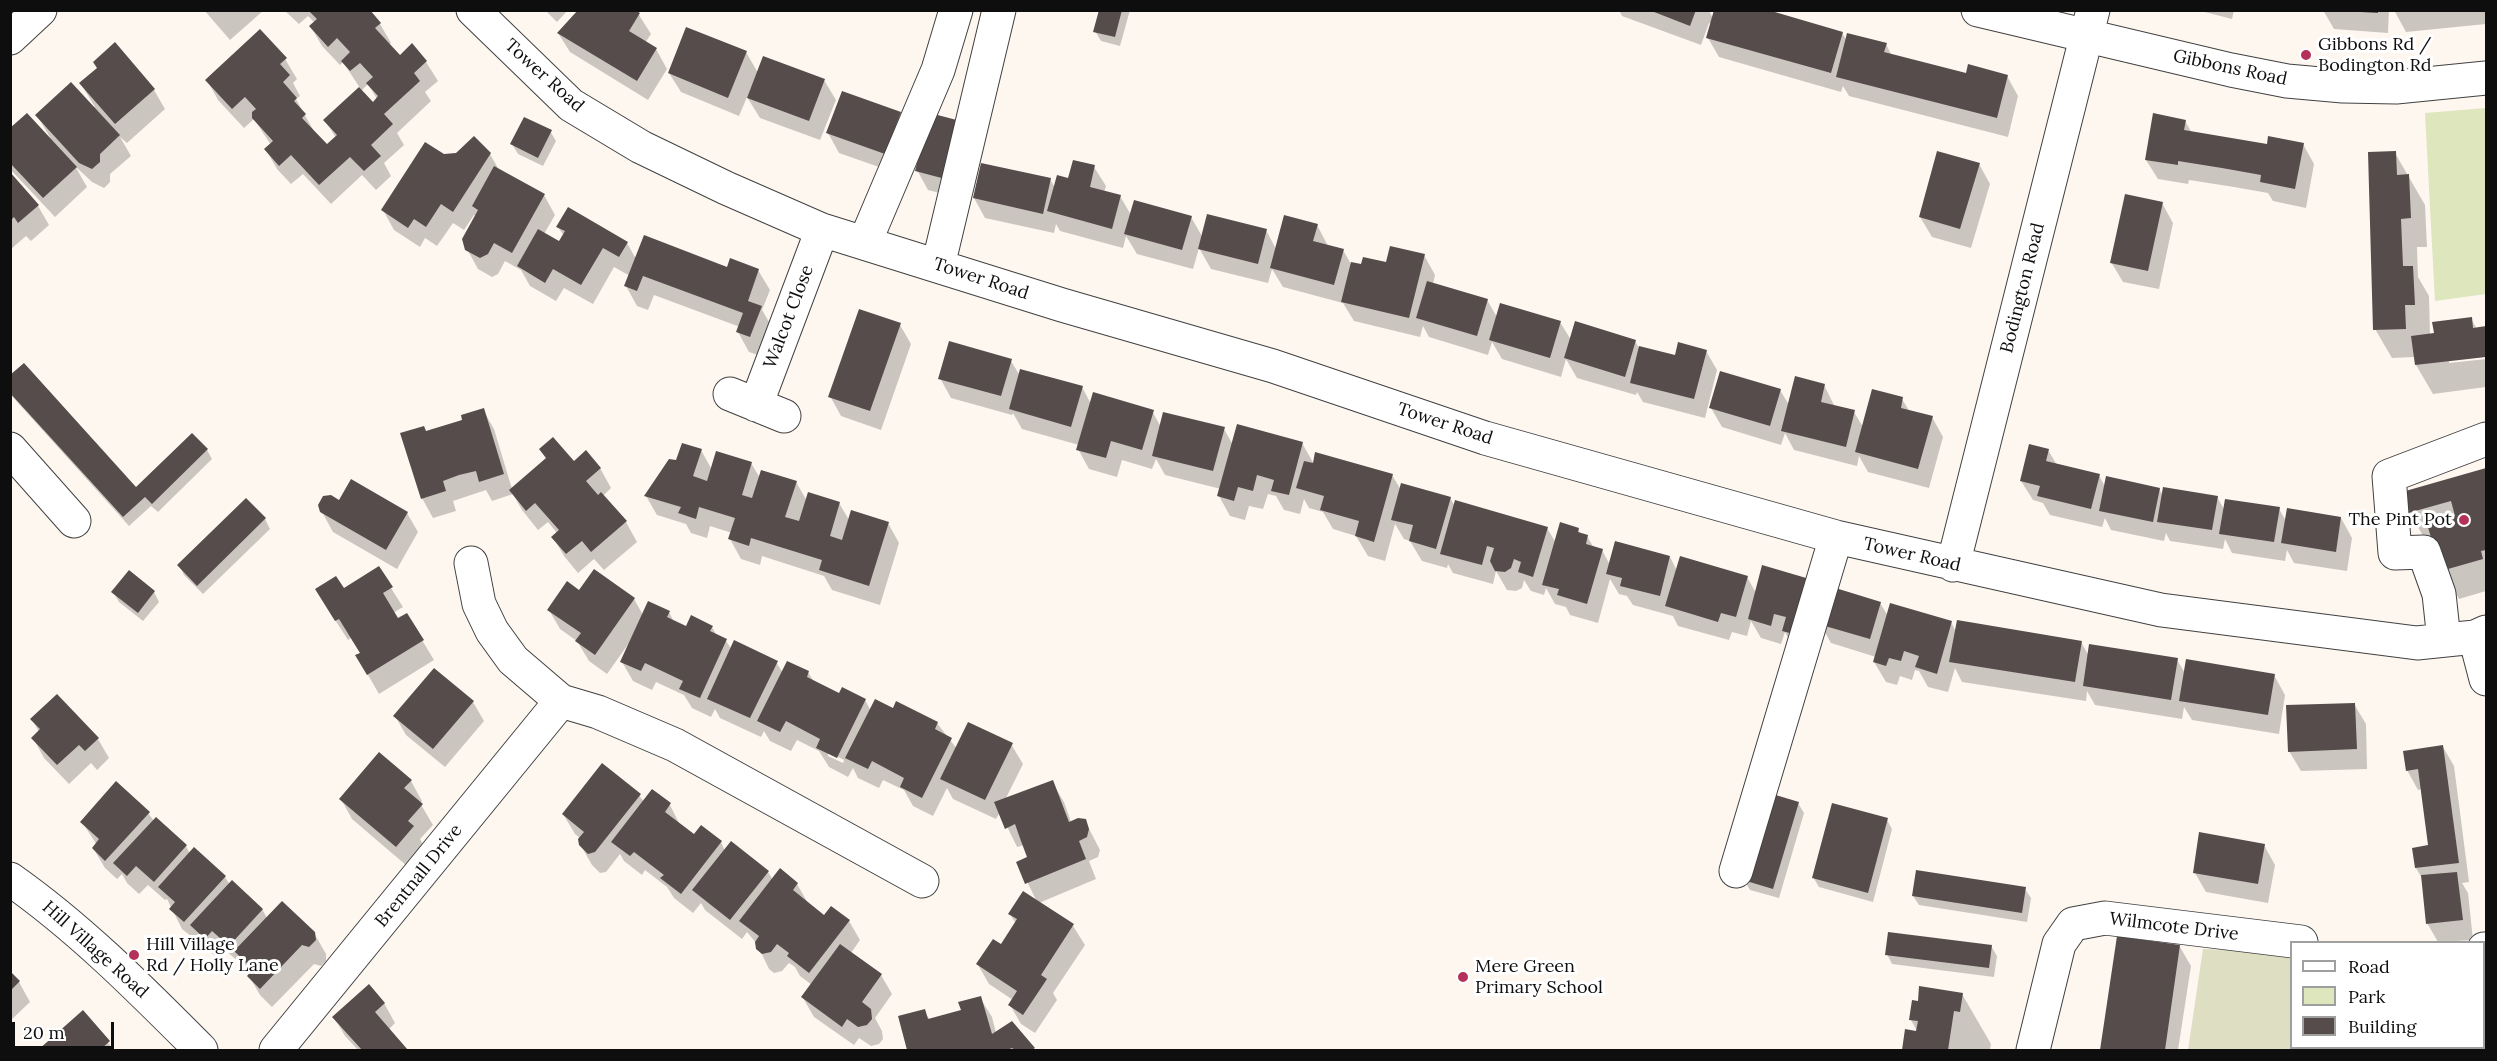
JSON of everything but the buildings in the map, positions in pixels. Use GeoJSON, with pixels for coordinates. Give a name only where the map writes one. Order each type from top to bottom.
{"type":"FeatureCollection","features":[{"type":"Feature","properties":{"kind":"street"},"geometry":{"type":"LineString","coordinates":[[10,38],[40,10]]}},
{"type":"Feature","properties":{"kind":"street","name":"Tower Road"},"geometry":{"type":"LineString","coordinates":[[473,10],[571,105],[641,147],[726,189],[822,230],[1062,305],[1273,366],[1485,438],[1836,537],[2161,610],[2417,643],[2469,637]]}},
{"type":"Feature","properties":{"kind":"street"},"geometry":{"type":"LineString","coordinates":[[865,242],[938,70],[956,10]]}},
{"type":"Feature","properties":{"kind":"street"},"geometry":{"type":"LineString","coordinates":[[938,266],[999,10]]}},
{"type":"Feature","properties":{"kind":"street","name":"Gibbons Road"},"geometry":{"type":"LineString","coordinates":[[1978,10],[2090,24],[2231,70],[2287,81],[2343,86],[2396,87],[2487,78]]}},
{"type":"Feature","properties":{"kind":"street","name":"Bodington Road"},"geometry":{"type":"LineString","coordinates":[[1953,565],[2090,24]]}},
{"type":"Feature","properties":{"kind":"street","name":"Walcot Close"},"geometry":{"type":"LineString","coordinates":[[756,405],[822,230]]}},
{"type":"Feature","properties":{"kind":"street"},"geometry":{"type":"LineString","coordinates":[[2487,439],[2389,476],[2395,553],[2424,552],[2439,594],[2469,637],[2487,679]]}},
{"type":"Feature","properties":{"kind":"street"},"geometry":{"type":"LineString","coordinates":[[10,450],[74,521]]}},
{"type":"Feature","properties":{"kind":"street"},"geometry":{"type":"LineString","coordinates":[[1736,871],[1836,537]]}},
{"type":"Feature","properties":{"kind":"street"},"geometry":{"type":"LineString","coordinates":[[471,563],[479,604],[492,631],[513,660],[561,701],[598,711],[675,745],[922,881]]}},
{"type":"Feature","properties":{"kind":"street","name":"Brentnall Drive"},"geometry":{"type":"LineString","coordinates":[[276,1050],[561,701]]}},
{"type":"Feature","properties":{"kind":"street","name":"Hill Village Road"},"geometry":{"type":"LineString","coordinates":[[10,879],[41,900],[91,943],[201,1050]]}},
{"type":"Feature","properties":{"kind":"street","name":"Wilmcote Drive"},"geometry":{"type":"LineString","coordinates":[[2033,1050],[2059,944],[2073,924],[2104,918],[2293,941]]}},
{"type":"Feature","properties":{"kind":"green space"},"geometry":{"type":"Polygon","coordinates":[[[2486,108],[2486,294],[2435,301],[2425,113],[2486,108]]]}},
{"type":"Feature","properties":{"kind":"green space"},"geometry":{"type":"Polygon","coordinates":[[[2203,949],[2290,952],[2290,1049],[2485,1049],[2486,961],[2486,1050],[2188,1050],[2203,949]]]}},
{"type":"Feature","properties":{"kind":"place","name":"Gibbons Rd / Bodington Rd"},"geometry":{"type":"Point","coordinates":[2306,55]}},
{"type":"Feature","properties":{"kind":"place","name":"The Pint Pot"},"geometry":{"type":"Point","coordinates":[2464,520]}},
{"type":"Feature","properties":{"kind":"place","name":"Hill Village Rd / Holly Lane"},"geometry":{"type":"Point","coordinates":[134,955]}},
{"type":"Feature","properties":{"kind":"place","name":"Mere Green Primary School"},"geometry":{"type":"Point","coordinates":[1463,977]}}]}
